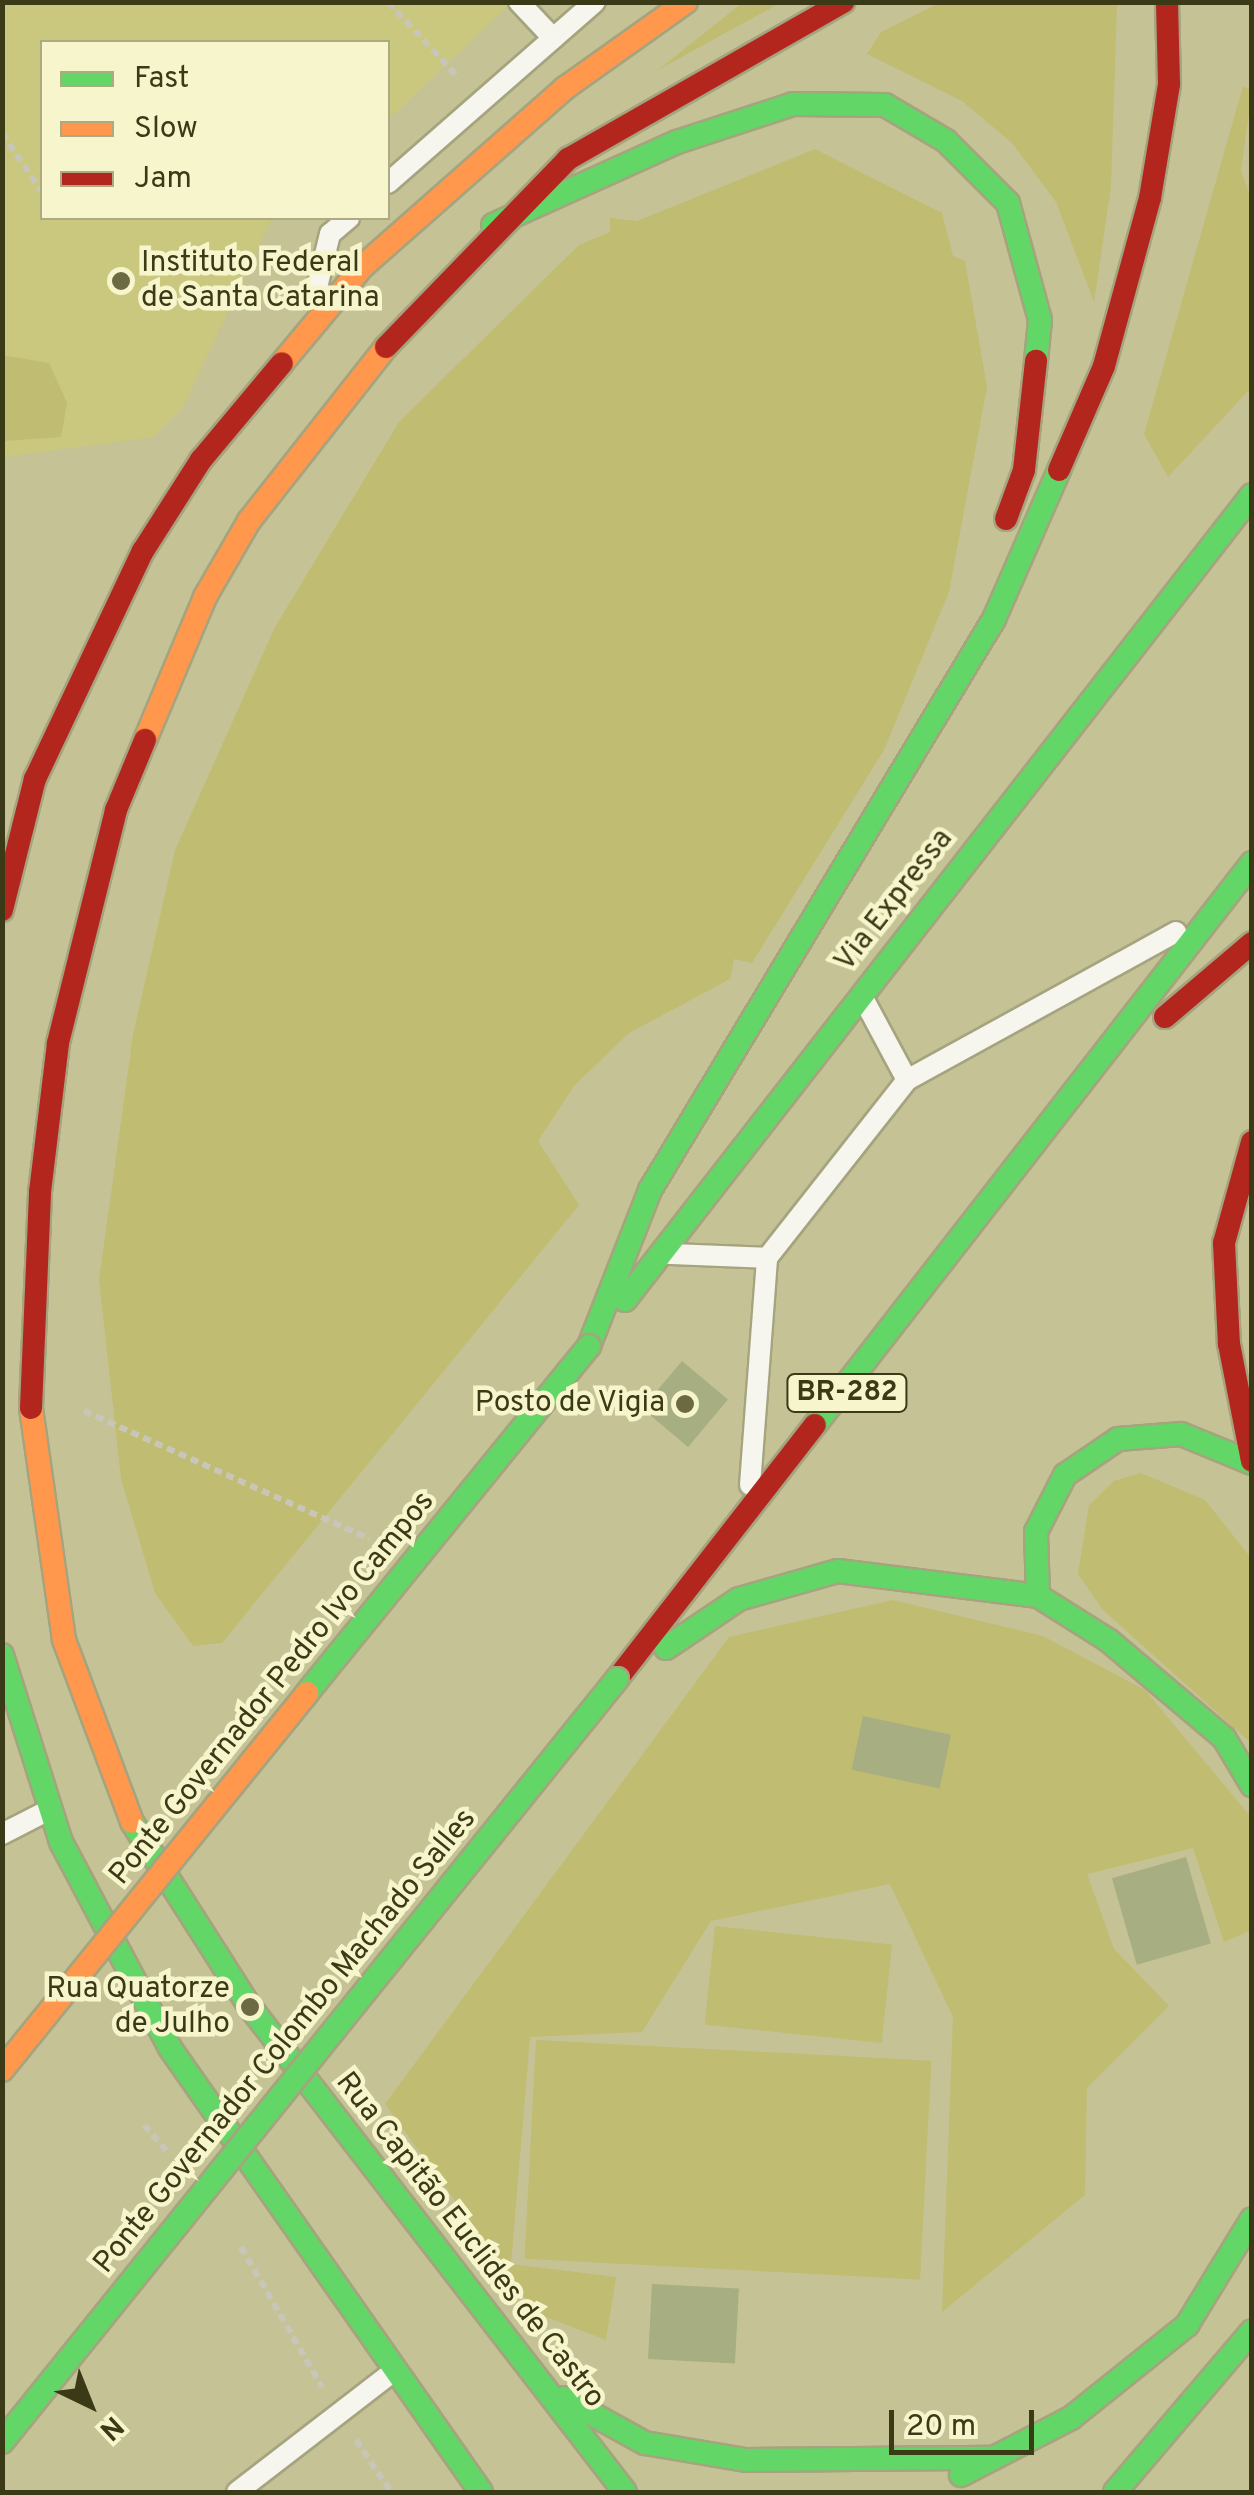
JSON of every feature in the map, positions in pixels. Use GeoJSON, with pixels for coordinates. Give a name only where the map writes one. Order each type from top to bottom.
{"type":"FeatureCollection","features":[{"type":"Feature","properties":{"kind":"main road"},"geometry":{"type":"LineString","coordinates":[[2,910],[35,779],[144,551],[307,324],[473,164],[686,2]]}},
{"type":"Feature","properties":{"kind":"main road","name":"Rua Capitão Euclides de Castro"},"geometry":{"type":"LineString","coordinates":[[625,2492],[239,1992],[138,1839],[64,1640],[28,1386],[31,1190],[58,1044],[116,810],[205,596],[250,521],[493,224],[568,158],[643,110],[843,2]]}},
{"type":"Feature","properties":{"kind":"main road"},"geometry":{"type":"LineString","coordinates":[[589,1346],[650,1190],[994,619],[1104,366],[1150,198],[1169,84],[1167,2]]}},
{"type":"Feature","properties":{"kind":"main road"},"geometry":{"type":"LineString","coordinates":[[493,224],[677,142],[793,104],[885,104],[946,141],[1008,203],[1040,320],[1024,470],[928,723]]}},
{"type":"Feature","properties":{"kind":"main road","name":"Via Expressa"},"geometry":{"type":"LineString","coordinates":[[589,1346],[1252,495]]}},
{"type":"Feature","properties":{"kind":"main road"},"geometry":{"type":"LineString","coordinates":[[35,779],[116,810]]}},
{"type":"Feature","properties":{"kind":"main road","name":"BR-282"},"geometry":{"type":"LineString","coordinates":[[617,1679],[748,1522],[1252,863]]}},
{"type":"Feature","properties":{"kind":"main road"},"geometry":{"type":"LineString","coordinates":[[1070,1102],[1252,942]]}},
{"type":"Feature","properties":{"kind":"main road"},"geometry":{"type":"LineString","coordinates":[[1252,1142],[1224,1243],[1229,1344],[1252,1462]]}},
{"type":"Feature","properties":{"kind":"main road","name":"Ponte Governador Pedro Ivo Campos"},"geometry":{"type":"LineString","coordinates":[[2,2070],[589,1346]]}},
{"type":"Feature","properties":{"kind":"main road"},"geometry":{"type":"LineString","coordinates":[[1038,1596],[1036,1532],[1050,1504],[1065,1475],[1118,1440],[1182,1434],[1252,1462]]}},
{"type":"Feature","properties":{"kind":"main road"},"geometry":{"type":"LineString","coordinates":[[617,1679],[740,1599],[838,1571],[1038,1596],[1108,1640],[1224,1738],[1252,1785]]}},
{"type":"Feature","properties":{"kind":"main road"},"geometry":{"type":"LineString","coordinates":[[2,1656],[50,1809],[170,2048],[481,2492]]}},
{"type":"Feature","properties":{"kind":"main road","name":"Ponte Governador Colombo Machado Salles"},"geometry":{"type":"LineString","coordinates":[[2,2442],[617,1679]]}},
{"type":"Feature","properties":{"kind":"main road"},"geometry":{"type":"LineString","coordinates":[[944,2484],[1070,2418],[1187,2325],[1252,2220]]}},
{"type":"Feature","properties":{"kind":"main road"},"geometry":{"type":"LineString","coordinates":[[1115,2492],[1252,2331]]}},
{"type":"Feature","properties":{"kind":"main road"},"geometry":{"type":"LineString","coordinates":[[544,2388],[644,2443],[746,2460],[992,2458]]}},
{"type":"Feature","properties":{"kind":"lane"},"geometry":{"type":"LineString","coordinates":[[518,2],[553,38]]}},
{"type":"Feature","properties":{"kind":"lane"},"geometry":{"type":"LineString","coordinates":[[390,181],[595,2]]}},
{"type":"Feature","properties":{"kind":"lane"},"geometry":{"type":"LineString","coordinates":[[307,324],[330,234],[347,220]]}},
{"type":"Feature","properties":{"kind":"lane"},"geometry":{"type":"LineString","coordinates":[[748,1522],[767,1258],[907,1080],[1216,910]]}},
{"type":"Feature","properties":{"kind":"lane"},"geometry":{"type":"LineString","coordinates":[[861,995],[907,1080]]}},
{"type":"Feature","properties":{"kind":"lane"},"geometry":{"type":"LineString","coordinates":[[661,1254],[767,1258]]}},
{"type":"Feature","properties":{"kind":"lane"},"geometry":{"type":"LineString","coordinates":[[2,1834],[50,1809]]}},
{"type":"Feature","properties":{"kind":"lane"},"geometry":{"type":"LineString","coordinates":[[236,2492],[396,2370]]}},
{"type":"Feature","properties":{"kind":"path"},"geometry":{"type":"LineString","coordinates":[[388,2],[480,101]]}},
{"type":"Feature","properties":{"kind":"path"},"geometry":{"type":"LineString","coordinates":[[2,133],[40,189]]}},
{"type":"Feature","properties":{"kind":"path"},"geometry":{"type":"LineString","coordinates":[[28,1386],[380,1543]]}},
{"type":"Feature","properties":{"kind":"path"},"geometry":{"type":"LineString","coordinates":[[144,2125],[183,2170]]}},
{"type":"Feature","properties":{"kind":"path"},"geometry":{"type":"LineString","coordinates":[[232,2232],[338,2415],[390,2492]]}},
{"type":"Feature","properties":{"kind":"shaded area","name":"Instituto Federal de Santa Catarina"},"geometry":{"type":"Polygon","coordinates":[[[2,3],[511,3],[390,118],[390,40],[40,40],[40,220],[271,220],[183,407],[153,437],[3,457],[2,3]]]}},
{"type":"Feature","properties":{"kind":"shaded area"},"geometry":{"type":"Polygon","coordinates":[[[744,3],[780,3],[658,70],[737,7],[744,3]]]}},
{"type":"Feature","properties":{"kind":"shaded area"},"geometry":{"type":"Polygon","coordinates":[[[939,3],[1117,3],[1111,187],[1094,302],[1056,202],[1012,143],[962,101],[867,54],[881,32],[939,3]]]}},
{"type":"Feature","properties":{"kind":"shaded area"},"geometry":{"type":"Polygon","coordinates":[[[1243,86],[1252,91],[1241,171],[1252,200],[1251,388],[1168,477],[1144,434],[1243,86]]]}},
{"type":"Feature","properties":{"kind":"shaded area"},"geometry":{"type":"Polygon","coordinates":[[[815,149],[942,213],[953,256],[965,261],[987,387],[949,592],[884,750],[752,963],[734,959],[730,979],[629,1033],[574,1086],[538,1141],[579,1205],[222,1643],[193,1646],[155,1593],[121,1479],[99,1280],[133,1035],[175,850],[275,627],[399,422],[579,245],[610,232],[610,218],[637,221],[815,149]]]}},
{"type":"Feature","properties":{"kind":"shaded area"},"geometry":{"type":"Polygon","coordinates":[[[2,355],[49,363],[67,403],[61,437],[3,441],[2,355]]]}},
{"type":"Feature","properties":{"kind":"shaded area"},"geometry":{"type":"Polygon","coordinates":[[[1141,1473],[1205,1500],[1251,1558],[1251,1743],[1103,1610],[1078,1574],[1089,1505],[1114,1481],[1141,1473]]]}},
{"type":"Feature","properties":{"kind":"shaded area"},"geometry":{"type":"Polygon","coordinates":[[[893,1600],[1043,1636],[1145,1690],[1251,1817],[1251,1930],[1224,1942],[1193,1848],[1087,1874],[1114,1949],[1169,2006],[1087,2088],[1085,2195],[942,2312],[953,2017],[890,1884],[711,1921],[642,2032],[530,2037],[511,2264],[616,2277],[606,2340],[536,2313],[385,2104],[729,1637],[893,1600]]]}},
{"type":"Feature","properties":{"kind":"shaded area"},"geometry":{"type":"Polygon","coordinates":[[[715,1926],[892,1945],[882,2043],[705,2024],[715,1926]]]}},
{"type":"Feature","properties":{"kind":"shaded area"},"geometry":{"type":"Polygon","coordinates":[[[536,2040],[931,2061],[920,2279],[525,2259],[536,2040]]]}},
{"type":"Feature","properties":{"kind":"building","name":"Posto de Vigia"},"geometry":{"type":"Polygon","coordinates":[[[682,1361],[728,1400],[688,1447],[642,1408],[682,1361]]]}},
{"type":"Feature","properties":{"kind":"building"},"geometry":{"type":"Polygon","coordinates":[[[863,1716],[951,1735],[940,1789],[852,1770],[863,1716]]]}},
{"type":"Feature","properties":{"kind":"building"},"geometry":{"type":"Polygon","coordinates":[[[1186,1857],[1211,1944],[1137,1965],[1112,1878],[1186,1857]]]}},
{"type":"Feature","properties":{"kind":"building"},"geometry":{"type":"Polygon","coordinates":[[[652,2284],[739,2289],[735,2363],[648,2359],[652,2284]]]}},
{"type":"Feature","properties":{"kind":"traffic: fast"},"geometry":{"type":"LineString","coordinates":[[493,225],[677,142],[793,104],[885,105],[946,141],[1008,203],[1040,320],[1036,361]]}},
{"type":"Feature","properties":{"kind":"traffic: fast"},"geometry":{"type":"LineString","coordinates":[[589,1346],[650,1190],[994,619],[1059,470]]}},
{"type":"Feature","properties":{"kind":"traffic: fast"},"geometry":{"type":"LineString","coordinates":[[625,1300],[1252,495]]}},
{"type":"Feature","properties":{"kind":"traffic: fast"},"geometry":{"type":"LineString","coordinates":[[815,1425],[1252,863]]}},
{"type":"Feature","properties":{"kind":"traffic: fast"},"geometry":{"type":"LineString","coordinates":[[307,1693],[589,1346]]}},
{"type":"Feature","properties":{"kind":"traffic: fast"},"geometry":{"type":"LineString","coordinates":[[1252,1463],[1181,1434],[1118,1439],[1065,1475],[1036,1532],[1038,1596],[1108,1640],[1224,1738],[1252,1785]]}},
{"type":"Feature","properties":{"kind":"traffic: fast"},"geometry":{"type":"LineString","coordinates":[[666,1648],[739,1599],[838,1571],[1038,1596]]}},
{"type":"Feature","properties":{"kind":"traffic: fast"},"geometry":{"type":"LineString","coordinates":[[2,1655],[61,1842],[170,2048],[481,2492]]}},
{"type":"Feature","properties":{"kind":"traffic: fast"},"geometry":{"type":"LineString","coordinates":[[2,2442],[617,1679]]}},
{"type":"Feature","properties":{"kind":"traffic: fast"},"geometry":{"type":"LineString","coordinates":[[132,1822],[250,2007],[625,2492]]}},
{"type":"Feature","properties":{"kind":"traffic: fast"},"geometry":{"type":"LineString","coordinates":[[961,2475],[1071,2418],[1187,2325],[1252,2219]]}},
{"type":"Feature","properties":{"kind":"traffic: fast"},"geometry":{"type":"LineString","coordinates":[[1115,2492],[1252,2331]]}},
{"type":"Feature","properties":{"kind":"traffic: fast"},"geometry":{"type":"LineString","coordinates":[[563,2398],[645,2443],[746,2460],[992,2458]]}},
{"type":"Feature","properties":{"kind":"traffic: slow"},"geometry":{"type":"LineString","coordinates":[[282,363],[362,267],[565,88],[686,2]]}},
{"type":"Feature","properties":{"kind":"traffic: slow"},"geometry":{"type":"LineString","coordinates":[[145,740],[205,597],[249,521],[386,347]]}},
{"type":"Feature","properties":{"kind":"traffic: slow"},"geometry":{"type":"LineString","coordinates":[[31,1408],[64,1640],[132,1822]]}},
{"type":"Feature","properties":{"kind":"traffic: slow"},"geometry":{"type":"LineString","coordinates":[[2,2070],[307,1693]]}},
{"type":"Feature","properties":{"kind":"traffic: jam"},"geometry":{"type":"LineString","coordinates":[[386,347],[568,159],[843,2]]}},
{"type":"Feature","properties":{"kind":"traffic: jam"},"geometry":{"type":"LineString","coordinates":[[1059,470],[1104,366],[1150,198],[1169,84],[1167,2]]}},
{"type":"Feature","properties":{"kind":"traffic: jam"},"geometry":{"type":"LineString","coordinates":[[1006,519],[1024,470],[1036,361]]}},
{"type":"Feature","properties":{"kind":"traffic: jam"},"geometry":{"type":"LineString","coordinates":[[2,910],[35,779],[143,551],[201,460],[282,363]]}},
{"type":"Feature","properties":{"kind":"traffic: jam"},"geometry":{"type":"LineString","coordinates":[[31,1408],[40,1192],[58,1043],[116,810],[145,740]]}},
{"type":"Feature","properties":{"kind":"traffic: jam"},"geometry":{"type":"LineString","coordinates":[[1165,1017],[1252,943]]}},
{"type":"Feature","properties":{"kind":"traffic: jam"},"geometry":{"type":"LineString","coordinates":[[1252,1142],[1224,1243],[1229,1344],[1252,1461]]}},
{"type":"Feature","properties":{"kind":"traffic: jam"},"geometry":{"type":"LineString","coordinates":[[617,1679],[815,1425]]}},
{"type":"Feature","properties":{"kind":"place","name":"Instituto Federal de Santa Catarina"},"geometry":{"type":"Point","coordinates":[121,281]}},
{"type":"Feature","properties":{"kind":"place","name":"Posto de Vigia"},"geometry":{"type":"Point","coordinates":[685,1404]}},
{"type":"Feature","properties":{"kind":"place","name":"Rua Quatorze de Julho"},"geometry":{"type":"Point","coordinates":[250,2007]}}]}
